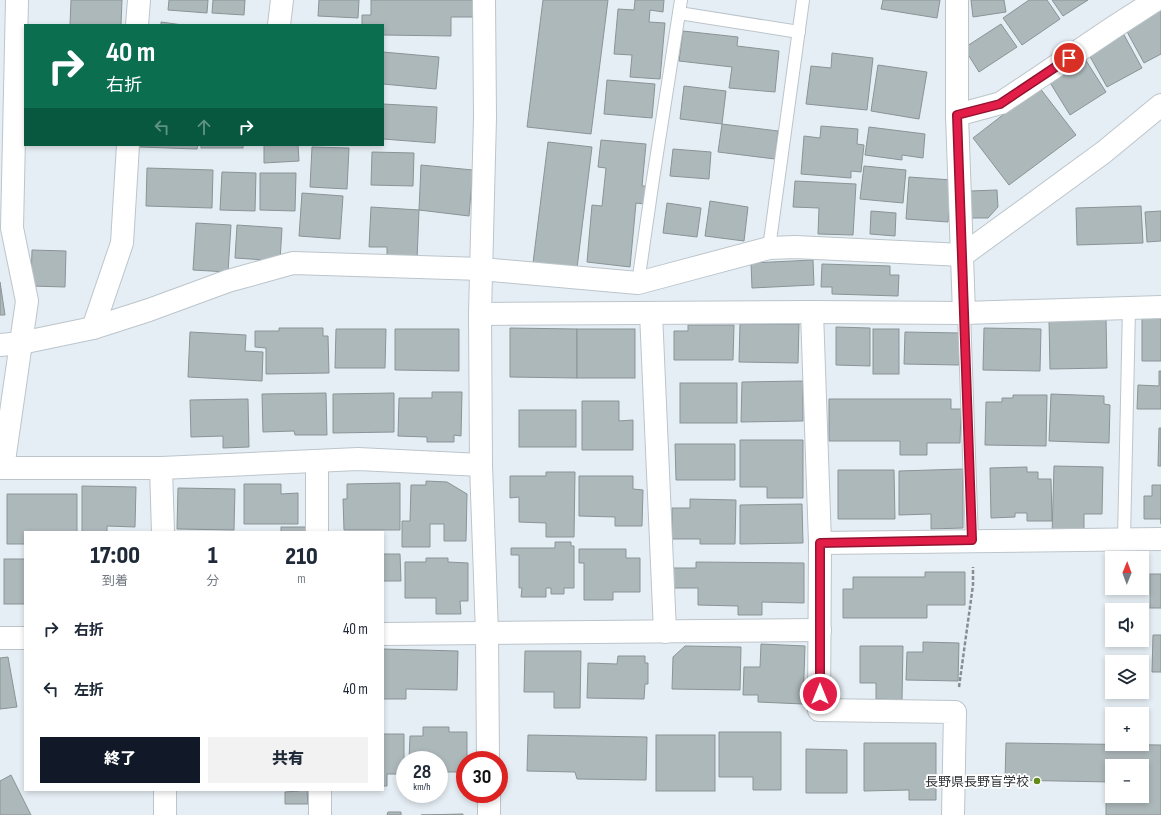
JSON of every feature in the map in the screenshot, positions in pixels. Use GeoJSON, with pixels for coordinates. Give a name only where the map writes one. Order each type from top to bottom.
{"type":"FeatureCollection","features":[{"type":"Feature","properties":{"kind":"street"},"geometry":{"type":"LineString","coordinates":[[17,0],[12,228],[26,301],[10,344],[2,468],[161,468],[358,459],[481,465]]}},
{"type":"Feature","properties":{"kind":"street"},"geometry":{"type":"LineString","coordinates":[[137,24],[139,0]]}},
{"type":"Feature","properties":{"kind":"street"},"geometry":{"type":"LineString","coordinates":[[279,24],[282,0]]}},
{"type":"Feature","properties":{"kind":"street"},"geometry":{"type":"LineString","coordinates":[[484,0],[485,117],[480,314],[481,465],[487,633],[488,751]]}},
{"type":"Feature","properties":{"kind":"street"},"geometry":{"type":"LineString","coordinates":[[957,0],[957,115],[964,313]]}},
{"type":"Feature","properties":{"kind":"street"},"geometry":{"type":"LineString","coordinates":[[957,115],[1000,104],[1114,26],[1156,0]]}},
{"type":"Feature","properties":{"kind":"street"},"geometry":{"type":"LineString","coordinates":[[10,344],[93,328],[149,310],[228,281],[293,263],[481,269],[638,283],[769,248],[795,247],[962,255],[1104,152],[1161,105]]}},
{"type":"Feature","properties":{"kind":"street"},"geometry":{"type":"LineString","coordinates":[[93,328],[122,243],[128,146]]}},
{"type":"Feature","properties":{"kind":"street"},"geometry":{"type":"LineString","coordinates":[[480,314],[812,312],[964,313],[1161,307]]}},
{"type":"Feature","properties":{"kind":"street"},"geometry":{"type":"LineString","coordinates":[[812,312],[820,543],[820,710],[955,712],[953,815]]}},
{"type":"Feature","properties":{"kind":"street"},"geometry":{"type":"LineString","coordinates":[[651,313],[665,632]]}},
{"type":"Feature","properties":{"kind":"street"},"geometry":{"type":"LineString","coordinates":[[316,460],[317,531]]}},
{"type":"Feature","properties":{"kind":"street"},"geometry":{"type":"LineString","coordinates":[[161,468],[163,531]]}},
{"type":"Feature","properties":{"kind":"street"},"geometry":{"type":"LineString","coordinates":[[820,543],[972,540],[1161,539]]}},
{"type":"Feature","properties":{"kind":"street"},"geometry":{"type":"LineString","coordinates":[[384,634],[820,630]]}},
{"type":"Feature","properties":{"kind":"street"},"geometry":{"type":"LineString","coordinates":[[0,638],[24,638]]}},
{"type":"Feature","properties":{"kind":"street"},"geometry":{"type":"LineString","coordinates":[[165,791],[165,815]]}},
{"type":"Feature","properties":{"kind":"street"},"geometry":{"type":"LineString","coordinates":[[320,791],[320,815]]}},
{"type":"Feature","properties":{"kind":"street"},"geometry":{"type":"LineString","coordinates":[[489,803],[489,815]]}},
{"type":"Feature","properties":{"kind":"lane"},"geometry":{"type":"LineString","coordinates":[[638,283],[681,0]]}},
{"type":"Feature","properties":{"kind":"lane"},"geometry":{"type":"LineString","coordinates":[[769,248],[803,0]]}},
{"type":"Feature","properties":{"kind":"lane"},"geometry":{"type":"LineString","coordinates":[[679,13],[799,32]]}},
{"type":"Feature","properties":{"kind":"lane"},"geometry":{"type":"LineString","coordinates":[[1124,539],[1129,308]]}},
{"type":"Feature","properties":{"kind":"lane"},"geometry":{"type":"LineString","coordinates":[[964,313],[972,540]]}},
{"type":"Feature","properties":{"kind":"path"},"geometry":{"type":"LineString","coordinates":[[955,712],[973,585],[972,540]]}},
{"type":"Feature","properties":{"kind":"building"},"geometry":{"type":"Polygon","coordinates":[[[71,0],[122,0],[121,24],[70,24],[71,0]]]}},
{"type":"Feature","properties":{"kind":"building"},"geometry":{"type":"Polygon","coordinates":[[[169,0],[208,0],[207,13],[168,10],[169,0]]]}},
{"type":"Feature","properties":{"kind":"building"},"geometry":{"type":"Polygon","coordinates":[[[213,0],[245,0],[244,15],[212,13],[213,0]]]}},
{"type":"Feature","properties":{"kind":"building"},"geometry":{"type":"Polygon","coordinates":[[[319,0],[359,0],[358,18],[318,16],[319,0]]]}},
{"type":"Feature","properties":{"kind":"building"},"geometry":{"type":"Polygon","coordinates":[[[371,0],[474,0],[473,17],[451,17],[451,36],[384,35],[384,24],[362,24],[362,15],[371,15],[371,0]]]}},
{"type":"Feature","properties":{"kind":"building"},"geometry":{"type":"Polygon","coordinates":[[[543,0],[608,0],[591,134],[527,127],[543,0]]]}},
{"type":"Feature","properties":{"kind":"building"},"geometry":{"type":"Polygon","coordinates":[[[635,0],[664,0],[663,12],[650,10],[649,22],[665,23],[660,79],[630,77],[632,55],[614,54],[618,9],[634,10],[635,0]]]}},
{"type":"Feature","properties":{"kind":"building"},"geometry":{"type":"Polygon","coordinates":[[[883,0],[940,0],[937,18],[881,9],[883,0]]]}},
{"type":"Feature","properties":{"kind":"building"},"geometry":{"type":"Polygon","coordinates":[[[971,0],[1004,0],[1006,12],[973,17],[971,0]]]}},
{"type":"Feature","properties":{"kind":"building"},"geometry":{"type":"Polygon","coordinates":[[[1029,0],[1047,0],[1060,19],[1022,45],[1003,18],[1029,0]]]}},
{"type":"Feature","properties":{"kind":"building"},"geometry":{"type":"Polygon","coordinates":[[[1052,0],[1088,0],[1063,16],[1052,0]]]}},
{"type":"Feature","properties":{"kind":"building"},"geometry":{"type":"Polygon","coordinates":[[[1161,8],[1161,54],[1144,63],[1125,28],[1161,8]]]}},
{"type":"Feature","properties":{"kind":"building"},"geometry":{"type":"Polygon","coordinates":[[[161,22],[176,24],[161,24],[161,22]]]}},
{"type":"Feature","properties":{"kind":"building"},"geometry":{"type":"Polygon","coordinates":[[[1001,24],[1017,47],[979,72],[964,48],[1001,24]]]}},
{"type":"Feature","properties":{"kind":"building"},"geometry":{"type":"Polygon","coordinates":[[[683,31],[738,37],[737,46],[779,51],[775,92],[729,88],[732,67],[679,61],[683,31]]]}},
{"type":"Feature","properties":{"kind":"building"},"geometry":{"type":"Polygon","coordinates":[[[1123,33],[1142,68],[1107,87],[1088,53],[1123,33]]]}},
{"type":"Feature","properties":{"kind":"building"},"geometry":{"type":"Polygon","coordinates":[[[384,52],[439,57],[436,89],[384,84],[384,52]]]}},
{"type":"Feature","properties":{"kind":"building"},"geometry":{"type":"Polygon","coordinates":[[[832,53],[873,58],[867,110],[806,104],[811,66],[831,68],[832,53]]]}},
{"type":"Feature","properties":{"kind":"building"},"geometry":{"type":"Polygon","coordinates":[[[1085,59],[1106,92],[1070,115],[1049,81],[1085,59]]]}},
{"type":"Feature","properties":{"kind":"building"},"geometry":{"type":"Polygon","coordinates":[[[878,65],[927,72],[919,119],[871,111],[878,65]]]}},
{"type":"Feature","properties":{"kind":"building"},"geometry":{"type":"Polygon","coordinates":[[[607,80],[655,84],[652,118],[604,114],[607,80]]]}},
{"type":"Feature","properties":{"kind":"building"},"geometry":{"type":"Polygon","coordinates":[[[684,86],[726,91],[722,124],[680,119],[684,86]]]}},
{"type":"Feature","properties":{"kind":"building"},"geometry":{"type":"Polygon","coordinates":[[[1039,87],[1076,135],[1009,185],[973,138],[1039,87]]]}},
{"type":"Feature","properties":{"kind":"building"},"geometry":{"type":"Polygon","coordinates":[[[384,104],[437,107],[435,143],[384,139],[384,104]]]}},
{"type":"Feature","properties":{"kind":"building"},"geometry":{"type":"Polygon","coordinates":[[[722,124],[778,131],[775,159],[718,152],[722,124]]]}},
{"type":"Feature","properties":{"kind":"building"},"geometry":{"type":"Polygon","coordinates":[[[821,126],[858,129],[857,144],[864,145],[861,172],[851,171],[851,178],[801,174],[804,136],[820,138],[821,126]]]}},
{"type":"Feature","properties":{"kind":"building"},"geometry":{"type":"Polygon","coordinates":[[[869,127],[925,134],[923,158],[902,155],[902,160],[865,155],[869,127]]]}},
{"type":"Feature","properties":{"kind":"building"},"geometry":{"type":"Polygon","coordinates":[[[601,140],[646,144],[642,186],[646,186],[644,204],[636,203],[630,267],[587,262],[592,205],[602,206],[606,168],[598,167],[601,140]]]}},
{"type":"Feature","properties":{"kind":"building"},"geometry":{"type":"Polygon","coordinates":[[[548,142],[592,147],[577,268],[533,263],[548,142]]]}},
{"type":"Feature","properties":{"kind":"building"},"geometry":{"type":"Polygon","coordinates":[[[140,146],[198,146],[197,149],[140,146]]]}},
{"type":"Feature","properties":{"kind":"building"},"geometry":{"type":"Polygon","coordinates":[[[201,146],[243,146],[243,148],[201,148],[201,146]]]}},
{"type":"Feature","properties":{"kind":"building"},"geometry":{"type":"Polygon","coordinates":[[[264,146],[298,146],[299,161],[264,163],[264,146]]]}},
{"type":"Feature","properties":{"kind":"building"},"geometry":{"type":"Polygon","coordinates":[[[312,147],[349,148],[347,189],[310,187],[312,147]]]}},
{"type":"Feature","properties":{"kind":"building"},"geometry":{"type":"Polygon","coordinates":[[[673,149],[711,152],[709,179],[670,176],[673,149]]]}},
{"type":"Feature","properties":{"kind":"building"},"geometry":{"type":"Polygon","coordinates":[[[372,152],[414,153],[413,186],[371,185],[372,152]]]}},
{"type":"Feature","properties":{"kind":"building"},"geometry":{"type":"Polygon","coordinates":[[[421,165],[473,170],[469,216],[419,210],[421,165]]]}},
{"type":"Feature","properties":{"kind":"building"},"geometry":{"type":"Polygon","coordinates":[[[864,166],[906,170],[903,203],[860,199],[864,166]]]}},
{"type":"Feature","properties":{"kind":"building"},"geometry":{"type":"Polygon","coordinates":[[[147,168],[213,170],[212,208],[146,206],[147,168]]]}},
{"type":"Feature","properties":{"kind":"building"},"geometry":{"type":"Polygon","coordinates":[[[222,172],[256,173],[255,211],[220,210],[222,172]]]}},
{"type":"Feature","properties":{"kind":"building"},"geometry":{"type":"Polygon","coordinates":[[[260,173],[296,173],[295,211],[260,210],[260,173]]]}},
{"type":"Feature","properties":{"kind":"building"},"geometry":{"type":"Polygon","coordinates":[[[909,177],[952,180],[948,222],[906,219],[909,177]]]}},
{"type":"Feature","properties":{"kind":"building"},"geometry":{"type":"Polygon","coordinates":[[[795,181],[856,184],[853,235],[818,234],[819,208],[793,207],[795,181]]]}},
{"type":"Feature","properties":{"kind":"building"},"geometry":{"type":"Polygon","coordinates":[[[997,190],[998,207],[988,218],[971,218],[970,191],[997,190]]]}},
{"type":"Feature","properties":{"kind":"building"},"geometry":{"type":"Polygon","coordinates":[[[302,193],[343,196],[340,239],[299,236],[302,193]]]}},
{"type":"Feature","properties":{"kind":"building"},"geometry":{"type":"Polygon","coordinates":[[[710,201],[748,207],[744,241],[705,236],[710,201]]]}},
{"type":"Feature","properties":{"kind":"building"},"geometry":{"type":"Polygon","coordinates":[[[667,203],[701,208],[697,237],[663,233],[667,203]]]}},
{"type":"Feature","properties":{"kind":"building"},"geometry":{"type":"Polygon","coordinates":[[[1141,206],[1143,243],[1077,245],[1076,208],[1141,206]]]}},
{"type":"Feature","properties":{"kind":"building"},"geometry":{"type":"Polygon","coordinates":[[[371,207],[419,210],[417,261],[387,260],[387,247],[369,247],[371,207]]]}},
{"type":"Feature","properties":{"kind":"building"},"geometry":{"type":"Polygon","coordinates":[[[871,211],[896,213],[895,236],[870,234],[871,211]]]}},
{"type":"Feature","properties":{"kind":"building"},"geometry":{"type":"Polygon","coordinates":[[[1161,211],[1161,241],[1147,242],[1145,212],[1161,211]]]}},
{"type":"Feature","properties":{"kind":"building"},"geometry":{"type":"Polygon","coordinates":[[[196,223],[231,225],[228,272],[193,270],[196,223]]]}},
{"type":"Feature","properties":{"kind":"building"},"geometry":{"type":"Polygon","coordinates":[[[237,225],[282,228],[280,261],[235,258],[237,225]]]}},
{"type":"Feature","properties":{"kind":"building"},"geometry":{"type":"Polygon","coordinates":[[[32,250],[66,251],[65,287],[31,286],[32,250]]]}},
{"type":"Feature","properties":{"kind":"building"},"geometry":{"type":"Polygon","coordinates":[[[813,260],[814,285],[752,288],[751,263],[813,260]]]}},
{"type":"Feature","properties":{"kind":"building"},"geometry":{"type":"Polygon","coordinates":[[[822,264],[890,266],[890,275],[899,275],[898,296],[832,294],[832,287],[821,287],[822,264]]]}},
{"type":"Feature","properties":{"kind":"building"},"geometry":{"type":"Polygon","coordinates":[[[0,282],[5,315],[0,315],[0,282]]]}},
{"type":"Feature","properties":{"kind":"building"},"geometry":{"type":"Polygon","coordinates":[[[1161,317],[1161,361],[1142,361],[1142,318],[1161,317]]]}},
{"type":"Feature","properties":{"kind":"building"},"geometry":{"type":"Polygon","coordinates":[[[1106,319],[1107,368],[1050,369],[1049,320],[1106,319]]]}},
{"type":"Feature","properties":{"kind":"building"},"geometry":{"type":"Polygon","coordinates":[[[740,324],[799,324],[798,363],[739,362],[740,324]]]}},
{"type":"Feature","properties":{"kind":"building"},"geometry":{"type":"Polygon","coordinates":[[[688,325],[734,325],[733,360],[674,360],[674,331],[688,331],[688,325]]]}},
{"type":"Feature","properties":{"kind":"building"},"geometry":{"type":"Polygon","coordinates":[[[836,327],[870,328],[870,366],[836,365],[836,327]]]}},
{"type":"Feature","properties":{"kind":"building"},"geometry":{"type":"Polygon","coordinates":[[[279,328],[323,328],[323,336],[328,336],[329,373],[266,374],[266,348],[255,347],[255,331],[279,331],[279,328]]]}},
{"type":"Feature","properties":{"kind":"building"},"geometry":{"type":"Polygon","coordinates":[[[510,328],[577,329],[577,378],[510,377],[510,328]]]}},
{"type":"Feature","properties":{"kind":"building"},"geometry":{"type":"Polygon","coordinates":[[[984,328],[1041,329],[1040,371],[983,370],[984,328]]]}},
{"type":"Feature","properties":{"kind":"building"},"geometry":{"type":"Polygon","coordinates":[[[336,329],[386,329],[385,368],[335,368],[336,329]]]}},
{"type":"Feature","properties":{"kind":"building"},"geometry":{"type":"Polygon","coordinates":[[[395,329],[459,329],[459,371],[395,370],[395,329]]]}},
{"type":"Feature","properties":{"kind":"building"},"geometry":{"type":"Polygon","coordinates":[[[577,329],[635,329],[635,378],[577,378],[577,329]]]}},
{"type":"Feature","properties":{"kind":"building"},"geometry":{"type":"Polygon","coordinates":[[[873,329],[899,329],[899,374],[873,374],[873,329]]]}},
{"type":"Feature","properties":{"kind":"building"},"geometry":{"type":"Polygon","coordinates":[[[190,332],[246,335],[245,351],[263,352],[262,381],[188,377],[190,332]]]}},
{"type":"Feature","properties":{"kind":"building"},"geometry":{"type":"Polygon","coordinates":[[[905,332],[960,333],[959,365],[904,364],[905,332]]]}},
{"type":"Feature","properties":{"kind":"building"},"geometry":{"type":"Polygon","coordinates":[[[1159,371],[1161,371],[1161,409],[1137,409],[1138,385],[1159,386],[1159,371]]]}},
{"type":"Feature","properties":{"kind":"building"},"geometry":{"type":"Polygon","coordinates":[[[803,381],[803,421],[741,422],[742,382],[803,381]]]}},
{"type":"Feature","properties":{"kind":"building"},"geometry":{"type":"Polygon","coordinates":[[[680,383],[737,383],[737,423],[680,423],[680,383]]]}},
{"type":"Feature","properties":{"kind":"building"},"geometry":{"type":"Polygon","coordinates":[[[432,392],[462,392],[461,436],[454,435],[454,442],[427,442],[427,437],[398,436],[399,398],[432,398],[432,392]]]}},
{"type":"Feature","properties":{"kind":"building"},"geometry":{"type":"Polygon","coordinates":[[[326,393],[327,435],[295,435],[294,431],[263,432],[262,394],[326,393]]]}},
{"type":"Feature","properties":{"kind":"building"},"geometry":{"type":"Polygon","coordinates":[[[394,393],[394,432],[333,433],[333,394],[394,393]]]}},
{"type":"Feature","properties":{"kind":"building"},"geometry":{"type":"Polygon","coordinates":[[[1051,394],[1104,396],[1104,404],[1110,405],[1109,443],[1049,441],[1051,394]]]}},
{"type":"Feature","properties":{"kind":"building"},"geometry":{"type":"Polygon","coordinates":[[[1013,395],[1047,395],[1046,446],[985,445],[986,402],[1002,402],[1002,398],[1013,398],[1013,395]]]}},
{"type":"Feature","properties":{"kind":"building"},"geometry":{"type":"Polygon","coordinates":[[[248,399],[249,447],[223,448],[223,436],[191,437],[190,400],[248,399]]]}},
{"type":"Feature","properties":{"kind":"building"},"geometry":{"type":"Polygon","coordinates":[[[829,399],[951,399],[951,409],[961,409],[960,443],[927,443],[927,455],[900,455],[900,441],[829,441],[829,399]]]}},
{"type":"Feature","properties":{"kind":"building"},"geometry":{"type":"Polygon","coordinates":[[[582,401],[619,401],[619,421],[633,420],[633,450],[582,450],[582,401]]]}},
{"type":"Feature","properties":{"kind":"building"},"geometry":{"type":"Polygon","coordinates":[[[519,410],[576,410],[576,447],[519,447],[519,410]]]}},
{"type":"Feature","properties":{"kind":"building"},"geometry":{"type":"Polygon","coordinates":[[[1159,428],[1161,428],[1161,466],[1158,466],[1159,428]]]}},
{"type":"Feature","properties":{"kind":"building"},"geometry":{"type":"Polygon","coordinates":[[[740,440],[803,440],[803,498],[767,498],[767,487],[740,487],[740,440]]]}},
{"type":"Feature","properties":{"kind":"building"},"geometry":{"type":"Polygon","coordinates":[[[675,444],[735,444],[735,480],[676,480],[675,444]]]}},
{"type":"Feature","properties":{"kind":"building"},"geometry":{"type":"Polygon","coordinates":[[[1054,466],[1103,467],[1102,514],[1084,514],[1084,537],[1052,536],[1054,466]]]}},
{"type":"Feature","properties":{"kind":"building"},"geometry":{"type":"Polygon","coordinates":[[[1027,467],[1027,472],[1038,472],[1038,479],[1051,479],[1052,521],[1027,521],[1027,513],[1015,513],[1015,517],[991,518],[990,468],[1027,467]]]}},
{"type":"Feature","properties":{"kind":"building"},"geometry":{"type":"Polygon","coordinates":[[[963,469],[963,528],[931,529],[931,514],[899,515],[899,471],[963,469]]]}},
{"type":"Feature","properties":{"kind":"building"},"geometry":{"type":"Polygon","coordinates":[[[838,470],[894,470],[895,519],[838,519],[838,470]]]}},
{"type":"Feature","properties":{"kind":"building"},"geometry":{"type":"Polygon","coordinates":[[[546,472],[575,472],[574,537],[546,537],[546,523],[519,522],[519,497],[510,498],[510,476],[546,476],[546,472]]]}},
{"type":"Feature","properties":{"kind":"building"},"geometry":{"type":"Polygon","coordinates":[[[579,476],[633,476],[633,489],[643,490],[642,526],[615,526],[615,517],[579,516],[579,476]]]}},
{"type":"Feature","properties":{"kind":"building"},"geometry":{"type":"Polygon","coordinates":[[[426,481],[447,482],[467,494],[466,541],[444,541],[444,524],[430,524],[430,547],[402,547],[402,521],[410,521],[411,485],[426,485],[426,481]]]}},
{"type":"Feature","properties":{"kind":"building"},"geometry":{"type":"Polygon","coordinates":[[[400,483],[400,530],[344,530],[343,499],[347,499],[347,484],[400,483]]]}},
{"type":"Feature","properties":{"kind":"building"},"geometry":{"type":"Polygon","coordinates":[[[244,484],[281,484],[281,494],[298,493],[298,524],[244,524],[244,484]]]}},
{"type":"Feature","properties":{"kind":"building"},"geometry":{"type":"Polygon","coordinates":[[[1152,485],[1161,485],[1161,519],[1144,519],[1144,496],[1152,496],[1152,485]]]}},
{"type":"Feature","properties":{"kind":"building"},"geometry":{"type":"Polygon","coordinates":[[[82,486],[136,487],[135,527],[107,526],[107,531],[82,531],[82,486]]]}},
{"type":"Feature","properties":{"kind":"building"},"geometry":{"type":"Polygon","coordinates":[[[178,488],[235,489],[234,530],[177,529],[178,488]]]}},
{"type":"Feature","properties":{"kind":"building"},"geometry":{"type":"Polygon","coordinates":[[[7,494],[77,494],[77,531],[24,531],[24,544],[7,544],[7,494]]]}},
{"type":"Feature","properties":{"kind":"building"},"geometry":{"type":"Polygon","coordinates":[[[690,499],[736,500],[735,544],[700,544],[700,539],[672,539],[672,508],[690,508],[690,499]]]}},
{"type":"Feature","properties":{"kind":"building"},"geometry":{"type":"Polygon","coordinates":[[[802,504],[803,543],[740,544],[740,505],[802,504]]]}},
{"type":"Feature","properties":{"kind":"building"},"geometry":{"type":"Polygon","coordinates":[[[281,527],[307,527],[307,531],[281,531],[281,527]]]}},
{"type":"Feature","properties":{"kind":"building"},"geometry":{"type":"Polygon","coordinates":[[[555,542],[571,542],[571,546],[574,546],[574,588],[564,588],[564,594],[551,594],[551,588],[546,588],[546,597],[521,597],[522,588],[519,588],[519,555],[511,555],[511,548],[555,548],[555,542]]]}},
{"type":"Feature","properties":{"kind":"building"},"geometry":{"type":"Polygon","coordinates":[[[579,549],[626,549],[626,558],[640,558],[640,592],[613,592],[613,600],[584,600],[584,563],[579,563],[579,549]]]}},
{"type":"Feature","properties":{"kind":"building"},"geometry":{"type":"Polygon","coordinates":[[[384,554],[400,554],[401,581],[384,581],[384,554]]]}},
{"type":"Feature","properties":{"kind":"building"},"geometry":{"type":"Polygon","coordinates":[[[426,558],[448,558],[448,562],[468,563],[468,601],[460,601],[461,614],[436,614],[436,598],[405,598],[405,562],[426,562],[426,558]]]}},
{"type":"Feature","properties":{"kind":"building"},"geometry":{"type":"Polygon","coordinates":[[[4,559],[24,559],[24,604],[4,604],[4,559]]]}},
{"type":"Feature","properties":{"kind":"building"},"geometry":{"type":"Polygon","coordinates":[[[696,562],[804,563],[804,603],[762,602],[762,615],[738,615],[738,606],[698,605],[698,588],[672,588],[673,568],[696,568],[696,562]]]}},
{"type":"Feature","properties":{"kind":"building"},"geometry":{"type":"Polygon","coordinates":[[[925,572],[965,572],[965,605],[927,605],[927,618],[843,618],[843,589],[853,589],[853,577],[925,577],[925,572]]]}},
{"type":"Feature","properties":{"kind":"building"},"geometry":{"type":"Polygon","coordinates":[[[1150,574],[1161,574],[1161,608],[1150,608],[1150,574]]]}},
{"type":"Feature","properties":{"kind":"building"},"geometry":{"type":"Polygon","coordinates":[[[1153,635],[1161,635],[1161,672],[1152,672],[1153,635]]]}},
{"type":"Feature","properties":{"kind":"building"},"geometry":{"type":"Polygon","coordinates":[[[923,642],[959,643],[958,681],[906,680],[907,652],[923,652],[923,642]]]}},
{"type":"Feature","properties":{"kind":"building"},"geometry":{"type":"Polygon","coordinates":[[[761,644],[805,646],[803,704],[758,702],[758,695],[743,695],[744,667],[760,667],[761,644]]]}},
{"type":"Feature","properties":{"kind":"building"},"geometry":{"type":"Polygon","coordinates":[[[685,646],[741,647],[740,690],[672,689],[673,657],[685,646]]]}},
{"type":"Feature","properties":{"kind":"building"},"geometry":{"type":"Polygon","coordinates":[[[860,646],[903,646],[902,700],[876,699],[876,683],[860,683],[860,646]]]}},
{"type":"Feature","properties":{"kind":"building"},"geometry":{"type":"Polygon","coordinates":[[[384,649],[458,651],[457,690],[406,689],[406,699],[384,699],[384,649]]]}},
{"type":"Feature","properties":{"kind":"building"},"geometry":{"type":"Polygon","coordinates":[[[525,651],[581,651],[580,708],[554,708],[554,692],[524,692],[525,651]]]}},
{"type":"Feature","properties":{"kind":"building"},"geometry":{"type":"Polygon","coordinates":[[[618,656],[645,656],[645,663],[648,663],[648,684],[645,684],[644,699],[587,698],[588,663],[617,664],[618,656]]]}},
{"type":"Feature","properties":{"kind":"building"},"geometry":{"type":"Polygon","coordinates":[[[8,657],[17,707],[0,709],[0,658],[8,657]]]}},
{"type":"Feature","properties":{"kind":"building"},"geometry":{"type":"Polygon","coordinates":[[[423,727],[449,727],[449,732],[467,732],[467,751],[456,751],[456,772],[448,772],[448,751],[409,751],[410,736],[423,736],[423,727]]]}},
{"type":"Feature","properties":{"kind":"building"},"geometry":{"type":"Polygon","coordinates":[[[719,732],[781,732],[781,790],[753,790],[753,777],[719,777],[719,732]]]}},
{"type":"Feature","properties":{"kind":"building"},"geometry":{"type":"Polygon","coordinates":[[[384,734],[404,734],[404,751],[396,751],[396,774],[387,774],[387,786],[384,786],[384,734]]]}},
{"type":"Feature","properties":{"kind":"building"},"geometry":{"type":"Polygon","coordinates":[[[528,735],[647,737],[646,780],[577,779],[575,772],[527,771],[528,735]]]}},
{"type":"Feature","properties":{"kind":"building"},"geometry":{"type":"Polygon","coordinates":[[[656,735],[715,735],[715,791],[656,791],[656,735]]]}},
{"type":"Feature","properties":{"kind":"building"},"geometry":{"type":"Polygon","coordinates":[[[864,743],[936,743],[936,800],[909,800],[909,790],[864,791],[864,743]]]}},
{"type":"Feature","properties":{"kind":"building"},"geometry":{"type":"Polygon","coordinates":[[[1006,743],[1105,744],[1105,751],[1149,751],[1149,745],[1161,745],[1161,815],[1106,815],[1106,803],[1149,803],[1149,759],[1105,759],[1105,782],[1005,780],[1006,743]]]}},
{"type":"Feature","properties":{"kind":"building"},"geometry":{"type":"Polygon","coordinates":[[[806,749],[847,750],[847,793],[806,793],[806,749]]]}},
{"type":"Feature","properties":{"kind":"building"},"geometry":{"type":"Polygon","coordinates":[[[11,775],[31,815],[0,815],[0,781],[11,775]]]}},
{"type":"Feature","properties":{"kind":"building"},"geometry":{"type":"Polygon","coordinates":[[[307,791],[308,804],[285,804],[285,792],[307,791]]]}},
{"type":"Feature","properties":{"kind":"building"},"geometry":{"type":"Polygon","coordinates":[[[388,812],[401,812],[401,815],[387,815],[388,812]]]}},
{"type":"Feature","properties":{"kind":"building"},"geometry":{"type":"Polygon","coordinates":[[[463,814],[463,815],[421,815],[463,814]]]}},
{"type":"Feature","properties":{"kind":"place","name":"長野県長野盲学校"},"geometry":{"type":"Point","coordinates":[1037,781]}},
{"type":"Feature","properties":{"kind":"route"},"geometry":{"type":"LineString","coordinates":[[820,694],[820,543],[972,540],[957,115],[1000,104],[1069,58]]}}]}
